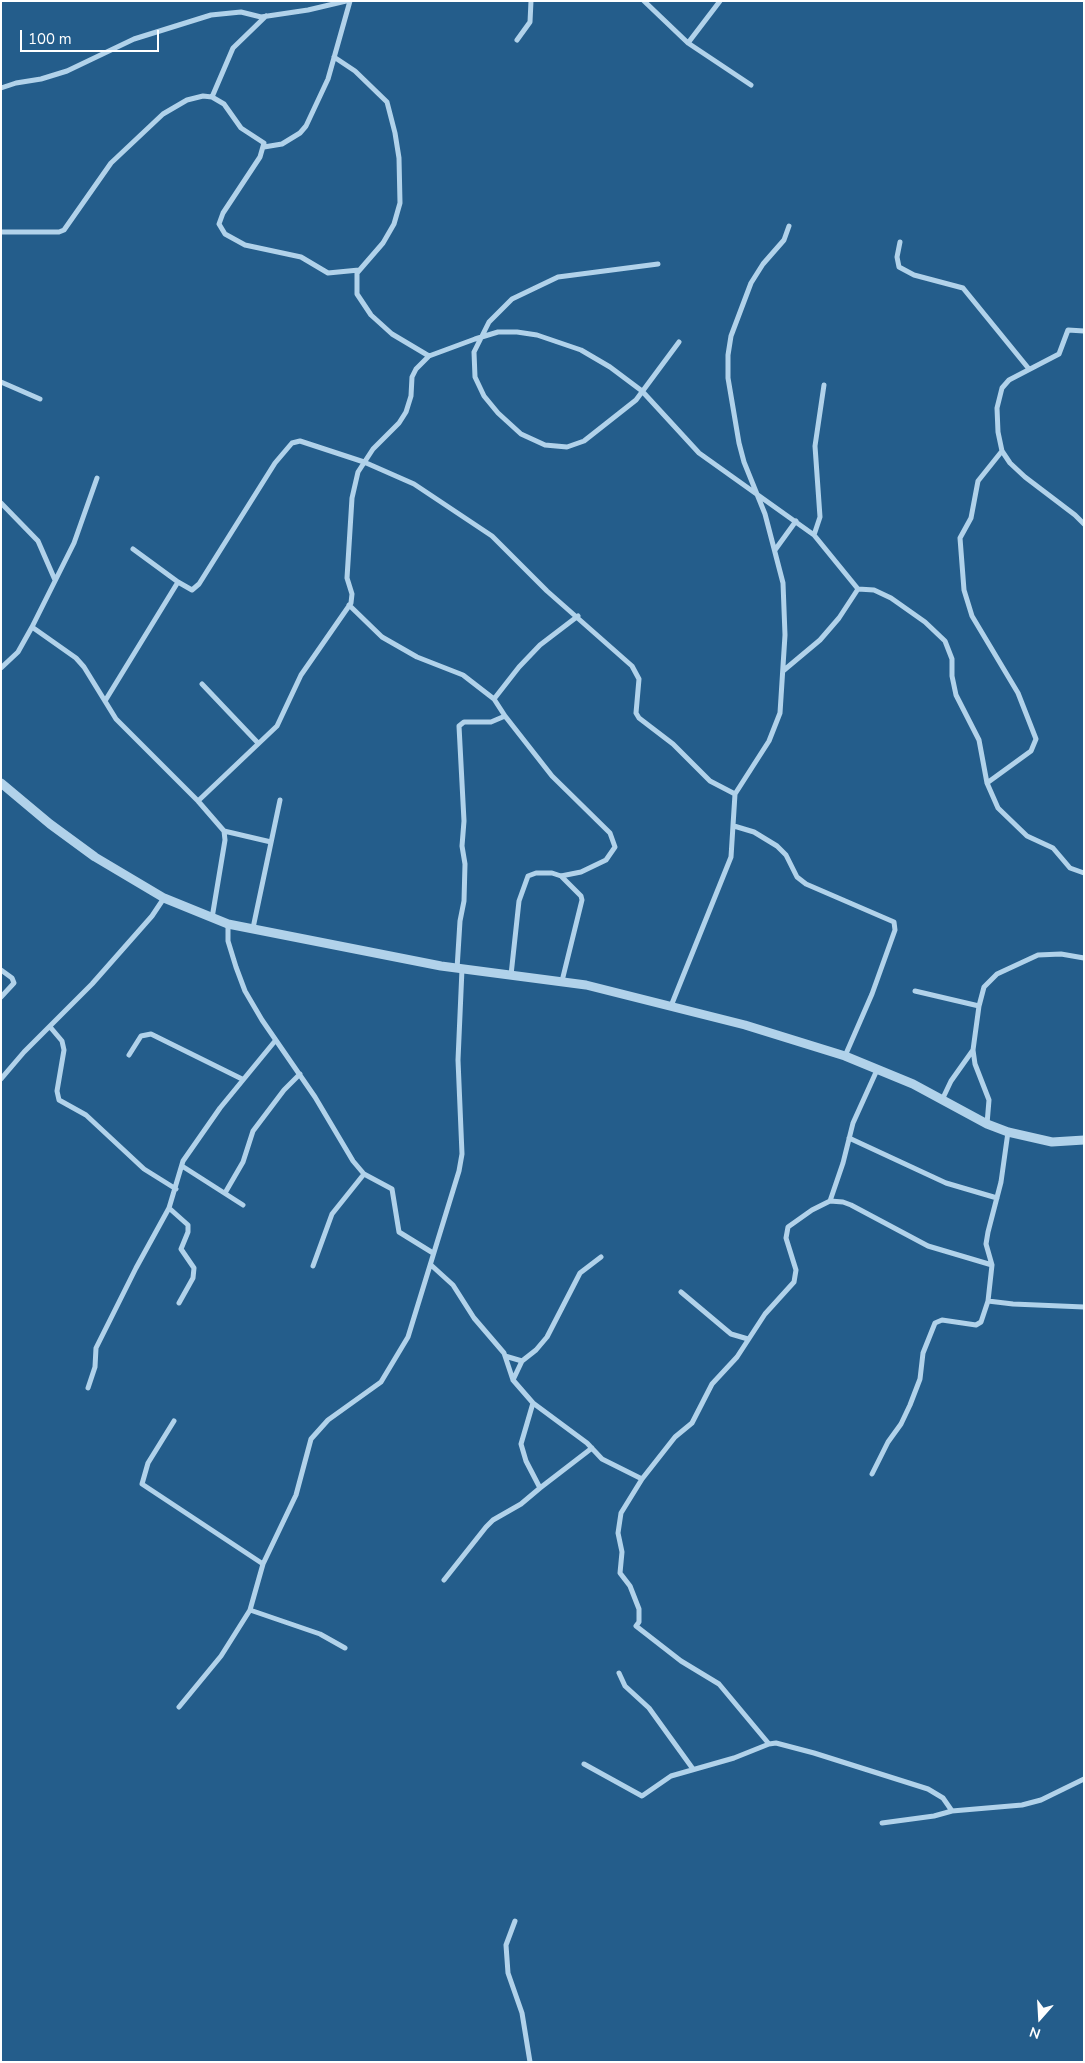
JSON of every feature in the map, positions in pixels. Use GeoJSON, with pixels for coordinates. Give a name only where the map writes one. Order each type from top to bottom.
{"type":"FeatureCollection","features":[{"type":"Feature","properties":{"kind":"street"},"geometry":{"type":"LineString","coordinates":[[1,88],[67,71],[134,39],[211,15],[241,12],[254,16],[266,16],[346,1]]}},
{"type":"Feature","properties":{"kind":"street"},"geometry":{"type":"LineString","coordinates":[[350,1],[328,79],[303,130],[282,144],[264,147],[223,213],[220,224],[225,234],[245,245],[301,257],[328,273],[359,270]]}},
{"type":"Feature","properties":{"kind":"street"},"geometry":{"type":"LineString","coordinates":[[517,40],[530,22],[531,1]]}},
{"type":"Feature","properties":{"kind":"street"},"geometry":{"type":"LineString","coordinates":[[644,1],[688,43],[750,85]]}},
{"type":"Feature","properties":{"kind":"street"},"geometry":{"type":"LineString","coordinates":[[688,43],[720,1]]}},
{"type":"Feature","properties":{"kind":"street"},"geometry":{"type":"LineString","coordinates":[[212,97],[233,48],[266,16]]}},
{"type":"Feature","properties":{"kind":"street"},"geometry":{"type":"LineString","coordinates":[[334,57],[355,71],[379,92],[387,102],[396,133],[399,158],[400,203],[394,224],[383,243],[359,270],[356,282],[357,294],[371,315],[404,342],[429,356]]}},
{"type":"Feature","properties":{"kind":"street"},"geometry":{"type":"LineString","coordinates":[[1,232],[59,232],[64,230],[111,163],[163,114],[187,100],[202,96],[212,97],[224,104],[241,128],[262,141],[264,147]]}},
{"type":"Feature","properties":{"kind":"street"},"geometry":{"type":"LineString","coordinates":[[671,1006],[731,857],[735,794],[769,741],[778,719],[783,671],[782,583],[775,550],[757,494],[744,462],[728,378],[728,355],[731,336],[751,283],[762,264],[784,240],[789,226]]}},
{"type":"Feature","properties":{"kind":"street"},"geometry":{"type":"LineString","coordinates":[[900,242],[897,258],[899,267],[914,275],[963,288],[1029,369]]}},
{"type":"Feature","properties":{"kind":"street"},"geometry":{"type":"LineString","coordinates":[[658,264],[558,277],[539,284],[512,299],[489,322],[474,352],[475,377],[484,396],[508,424],[535,442],[566,447],[584,441],[636,400],[679,342]]}},
{"type":"Feature","properties":{"kind":"street"},"geometry":{"type":"LineString","coordinates":[[1084,332],[1068,330],[1064,335],[1059,354],[1009,380],[1001,393],[997,408],[998,432],[1002,451],[1017,471],[1084,524]]}},
{"type":"Feature","properties":{"kind":"street"},"geometry":{"type":"LineString","coordinates":[[198,801],[277,726],[301,675],[349,605],[352,594],[346,578],[352,498],[358,472],[364,462],[406,412],[411,396],[412,377],[422,362],[429,356],[482,337],[498,332],[517,332],[559,341],[602,363],[642,391],[699,453],[814,535],[858,588],[874,590],[901,604],[944,641],[952,659],[952,676],[956,694],[979,740],[987,783],[998,808],[1023,832],[1053,848],[1070,868],[1084,873]]}},
{"type":"Feature","properties":{"kind":"street"},"geometry":{"type":"LineString","coordinates":[[1,382],[40,399]]}},
{"type":"Feature","properties":{"kind":"street"},"geometry":{"type":"LineString","coordinates":[[814,535],[820,517],[815,446],[824,385]]}},
{"type":"Feature","properties":{"kind":"street"},"geometry":{"type":"LineString","coordinates":[[134,549],[178,582],[193,590],[275,463],[292,443],[300,441],[364,462],[414,484],[492,536],[547,591],[619,652],[636,670],[639,679],[636,712],[639,718],[673,744],[710,781],[735,794]]}},
{"type":"Feature","properties":{"kind":"street"},"geometry":{"type":"LineString","coordinates":[[987,783],[1031,751],[1036,739],[1018,692],[972,616],[964,590],[960,538],[971,518],[978,481],[1002,451]]}},
{"type":"Feature","properties":{"kind":"street"},"geometry":{"type":"LineString","coordinates":[[1,668],[18,652],[74,544],[97,478]]}},
{"type":"Feature","properties":{"kind":"street"},"geometry":{"type":"LineString","coordinates":[[1,503],[38,541],[55,580]]}},
{"type":"Feature","properties":{"kind":"street"},"geometry":{"type":"LineString","coordinates":[[775,550],[796,521]]}},
{"type":"Feature","properties":{"kind":"street"},"geometry":{"type":"LineString","coordinates":[[105,701],[178,582]]}},
{"type":"Feature","properties":{"kind":"street"},"geometry":{"type":"LineString","coordinates":[[783,671],[820,640],[839,618],[858,588]]}},
{"type":"Feature","properties":{"kind":"street"},"geometry":{"type":"LineString","coordinates":[[349,605],[382,637],[417,657],[463,675],[494,699],[552,776],[601,824],[614,841],[614,852],[606,860],[581,872],[561,876]]}},
{"type":"Feature","properties":{"kind":"street"},"geometry":{"type":"LineString","coordinates":[[494,699],[519,667],[540,646],[578,616]]}},
{"type":"Feature","properties":{"kind":"street"},"geometry":{"type":"LineString","coordinates":[[32,627],[76,658],[93,679],[105,701],[128,733],[198,801],[224,831],[225,840],[212,918]]}},
{"type":"Feature","properties":{"kind":"street"},"geometry":{"type":"LineString","coordinates":[[202,684],[258,743]]}},
{"type":"Feature","properties":{"kind":"street"},"geometry":{"type":"LineString","coordinates":[[179,1707],[221,1656],[250,1610],[263,1564],[296,1495],[311,1439],[321,1425],[377,1385],[388,1371],[408,1337],[456,1184],[462,1154],[458,1060],[460,921],[464,901],[465,864],[462,846],[464,821],[459,726],[464,722],[491,722],[505,716]]}},
{"type":"Feature","properties":{"kind":"street"},"geometry":{"type":"LineString","coordinates":[[1,782],[74,842],[164,898],[228,924],[460,969],[562,981],[671,1006],[761,1029],[845,1056],[913,1084],[987,1124],[1008,1132],[1052,1142],[1084,1140]]}},
{"type":"Feature","properties":{"kind":"street"},"geometry":{"type":"LineString","coordinates":[[253,928],[280,800]]}},
{"type":"Feature","properties":{"kind":"street"},"geometry":{"type":"LineString","coordinates":[[734,826],[754,832],[777,846],[786,855],[797,877],[806,884],[894,922],[895,930],[872,994],[845,1056]]}},
{"type":"Feature","properties":{"kind":"street"},"geometry":{"type":"LineString","coordinates":[[224,831],[270,842]]}},
{"type":"Feature","properties":{"kind":"street"},"geometry":{"type":"LineString","coordinates":[[511,975],[519,901],[526,880],[536,873],[552,873],[561,876],[581,896],[582,900],[562,981]]}},
{"type":"Feature","properties":{"kind":"street"},"geometry":{"type":"LineString","coordinates":[[1,1079],[24,1052],[51,1028],[152,916],[164,898]]}},
{"type":"Feature","properties":{"kind":"street"},"geometry":{"type":"LineString","coordinates":[[228,924],[228,942],[245,991],[275,1041],[300,1074],[352,1161],[364,1174],[390,1188],[393,1192],[398,1232],[433,1253]]}},
{"type":"Feature","properties":{"kind":"street"},"geometry":{"type":"LineString","coordinates":[[987,1124],[989,1100],[978,1072],[973,1050],[979,1006],[986,983],[997,974],[1024,961],[1050,954],[1084,958]]}},
{"type":"Feature","properties":{"kind":"street"},"geometry":{"type":"LineString","coordinates":[[1,970],[14,983],[1,997]]}},
{"type":"Feature","properties":{"kind":"street"},"geometry":{"type":"LineString","coordinates":[[915,991],[979,1006]]}},
{"type":"Feature","properties":{"kind":"street"},"geometry":{"type":"LineString","coordinates":[[51,1028],[62,1041],[64,1050],[57,1091],[59,1100],[86,1115],[144,1169],[176,1189]]}},
{"type":"Feature","properties":{"kind":"street"},"geometry":{"type":"LineString","coordinates":[[129,1055],[141,1036],[151,1034],[242,1080]]}},
{"type":"Feature","properties":{"kind":"street"},"geometry":{"type":"LineString","coordinates":[[88,1388],[95,1367],[96,1348],[136,1268],[169,1208],[182,1166],[208,1124],[275,1041]]}},
{"type":"Feature","properties":{"kind":"street"},"geometry":{"type":"LineString","coordinates":[[942,1100],[957,1072],[973,1050]]}},
{"type":"Feature","properties":{"kind":"street"},"geometry":{"type":"LineString","coordinates":[[830,1202],[843,1164],[853,1123],[877,1070]]}},
{"type":"Feature","properties":{"kind":"street"},"geometry":{"type":"LineString","coordinates":[[225,1193],[244,1162],[254,1131],[284,1090],[300,1074]]}},
{"type":"Feature","properties":{"kind":"street"},"geometry":{"type":"LineString","coordinates":[[872,1474],[910,1405],[920,1379],[924,1354],[935,1323],[942,1320],[978,1325],[981,1322],[988,1301],[992,1265],[987,1239],[997,1198],[1008,1132]]}},
{"type":"Feature","properties":{"kind":"street"},"geometry":{"type":"LineString","coordinates":[[849,1138],[946,1183],[997,1198]]}},
{"type":"Feature","properties":{"kind":"street"},"geometry":{"type":"LineString","coordinates":[[182,1166],[242,1205]]}},
{"type":"Feature","properties":{"kind":"street"},"geometry":{"type":"LineString","coordinates":[[313,1266],[332,1214],[364,1174]]}},
{"type":"Feature","properties":{"kind":"street"},"geometry":{"type":"LineString","coordinates":[[768,1744],[719,1684],[681,1661],[636,1626],[639,1609],[630,1586],[620,1573],[622,1552],[618,1533],[621,1514],[642,1479],[675,1437],[692,1423],[702,1407],[710,1387],[737,1357],[765,1314],[796,1278],[794,1263],[786,1242],[786,1231],[799,1218],[830,1202],[844,1202],[928,1246],[992,1265]]}},
{"type":"Feature","properties":{"kind":"street"},"geometry":{"type":"LineString","coordinates":[[169,1208],[188,1225],[188,1232],[181,1249],[194,1268],[193,1278],[179,1303]]}},
{"type":"Feature","properties":{"kind":"street"},"geometry":{"type":"LineString","coordinates":[[513,1380],[522,1360],[536,1350],[547,1338],[580,1273],[600,1257]]}},
{"type":"Feature","properties":{"kind":"street"},"geometry":{"type":"LineString","coordinates":[[431,1265],[453,1285],[474,1318],[505,1356],[513,1380],[521,1392],[533,1403],[569,1428],[602,1459],[642,1479]]}},
{"type":"Feature","properties":{"kind":"street"},"geometry":{"type":"LineString","coordinates":[[681,1292],[731,1334],[748,1339]]}},
{"type":"Feature","properties":{"kind":"street"},"geometry":{"type":"LineString","coordinates":[[988,1301],[1084,1307]]}},
{"type":"Feature","properties":{"kind":"street"},"geometry":{"type":"LineString","coordinates":[[505,1356],[522,1360]]}},
{"type":"Feature","properties":{"kind":"street"},"geometry":{"type":"LineString","coordinates":[[533,1403],[522,1444],[524,1455],[540,1488]]}},
{"type":"Feature","properties":{"kind":"street"},"geometry":{"type":"LineString","coordinates":[[174,1421],[148,1464],[142,1484],[263,1564]]}},
{"type":"Feature","properties":{"kind":"street"},"geometry":{"type":"LineString","coordinates":[[444,1580],[493,1520],[521,1504],[592,1448]]}},
{"type":"Feature","properties":{"kind":"street"},"geometry":{"type":"LineString","coordinates":[[250,1610],[320,1634],[344,1648]]}},
{"type":"Feature","properties":{"kind":"street"},"geometry":{"type":"LineString","coordinates":[[619,1673],[625,1686],[649,1708],[693,1769]]}},
{"type":"Feature","properties":{"kind":"street"},"geometry":{"type":"LineString","coordinates":[[584,1764],[642,1796],[671,1776],[734,1758],[768,1744],[776,1743],[814,1752],[928,1789],[943,1798],[952,1811]]}},
{"type":"Feature","properties":{"kind":"street"},"geometry":{"type":"LineString","coordinates":[[882,1823],[934,1816],[952,1811],[1022,1805],[1041,1800],[1084,1779]]}},
{"type":"Feature","properties":{"kind":"street"},"geometry":{"type":"LineString","coordinates":[[515,1921],[506,1945],[508,1973],[522,2013],[530,2062]]}}]}
